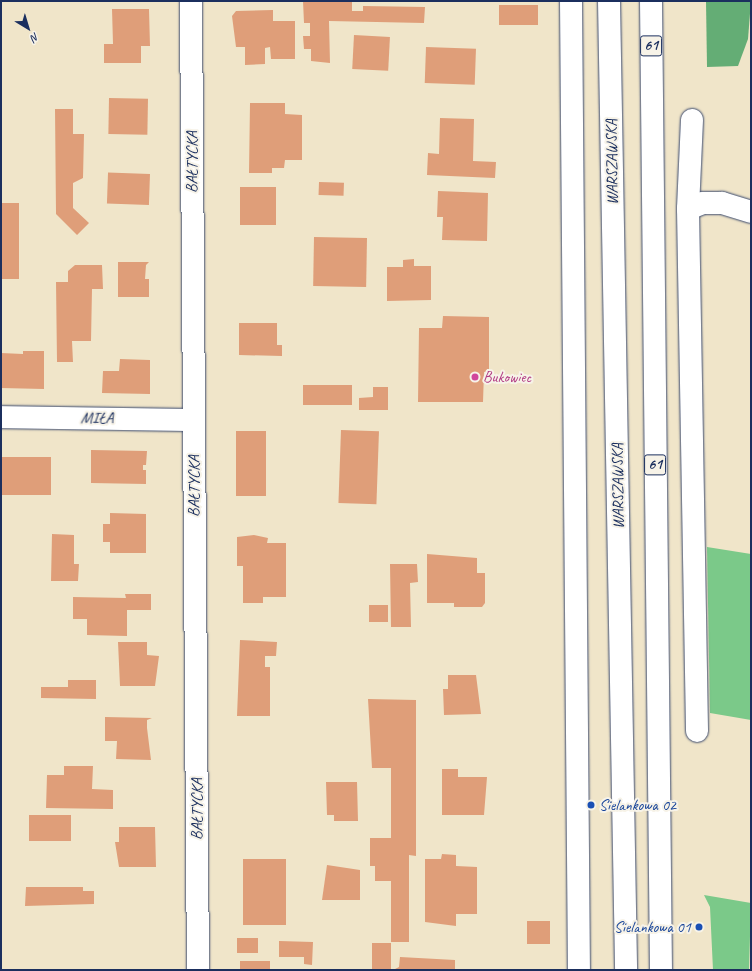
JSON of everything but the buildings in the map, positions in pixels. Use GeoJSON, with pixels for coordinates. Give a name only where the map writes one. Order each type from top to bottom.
{"type":"FeatureCollection","features":[{"type":"Feature","properties":{"kind":"street","name":"BAŁTYCKA"},"geometry":{"type":"LineString","coordinates":[[191,1],[198,970]]}},
{"type":"Feature","properties":{"kind":"street"},"geometry":{"type":"LineString","coordinates":[[571,1],[579,970]]}},
{"type":"Feature","properties":{"kind":"street","name":"WARSZAWSKA"},"geometry":{"type":"LineString","coordinates":[[610,1],[626,970]]}},
{"type":"Feature","properties":{"kind":"street","name":"61"},"geometry":{"type":"LineString","coordinates":[[651,1],[661,970]]}},
{"type":"Feature","properties":{"kind":"street"},"geometry":{"type":"LineString","coordinates":[[692,120],[688,209],[697,731]]}},
{"type":"Feature","properties":{"kind":"street"},"geometry":{"type":"LineString","coordinates":[[688,209],[703,203],[722,203],[751,212]]}},
{"type":"Feature","properties":{"kind":"street","name":"MIŁA"},"geometry":{"type":"LineString","coordinates":[[1,417],[194,420]]}},
{"type":"Feature","properties":{"kind":"green space"},"geometry":{"type":"Polygon","coordinates":[[[706,1],[751,1],[748,39],[738,66],[707,67],[706,1]]]}},
{"type":"Feature","properties":{"kind":"green space"},"geometry":{"type":"Polygon","coordinates":[[[707,547],[751,554],[751,720],[710,713],[707,547]]]}},
{"type":"Feature","properties":{"kind":"green space"},"geometry":{"type":"Polygon","coordinates":[[[704,895],[751,903],[749,970],[713,970],[710,907],[704,895]]]}},
{"type":"Feature","properties":{"kind":"place","name":"Bukowiec"},"geometry":{"type":"Point","coordinates":[475,377]}},
{"type":"Feature","properties":{"kind":"place","name":"Sielankowa 02"},"geometry":{"type":"Point","coordinates":[591,805]}},
{"type":"Feature","properties":{"kind":"place","name":"Sielankowa 01"},"geometry":{"type":"Point","coordinates":[699,927]}}]}
